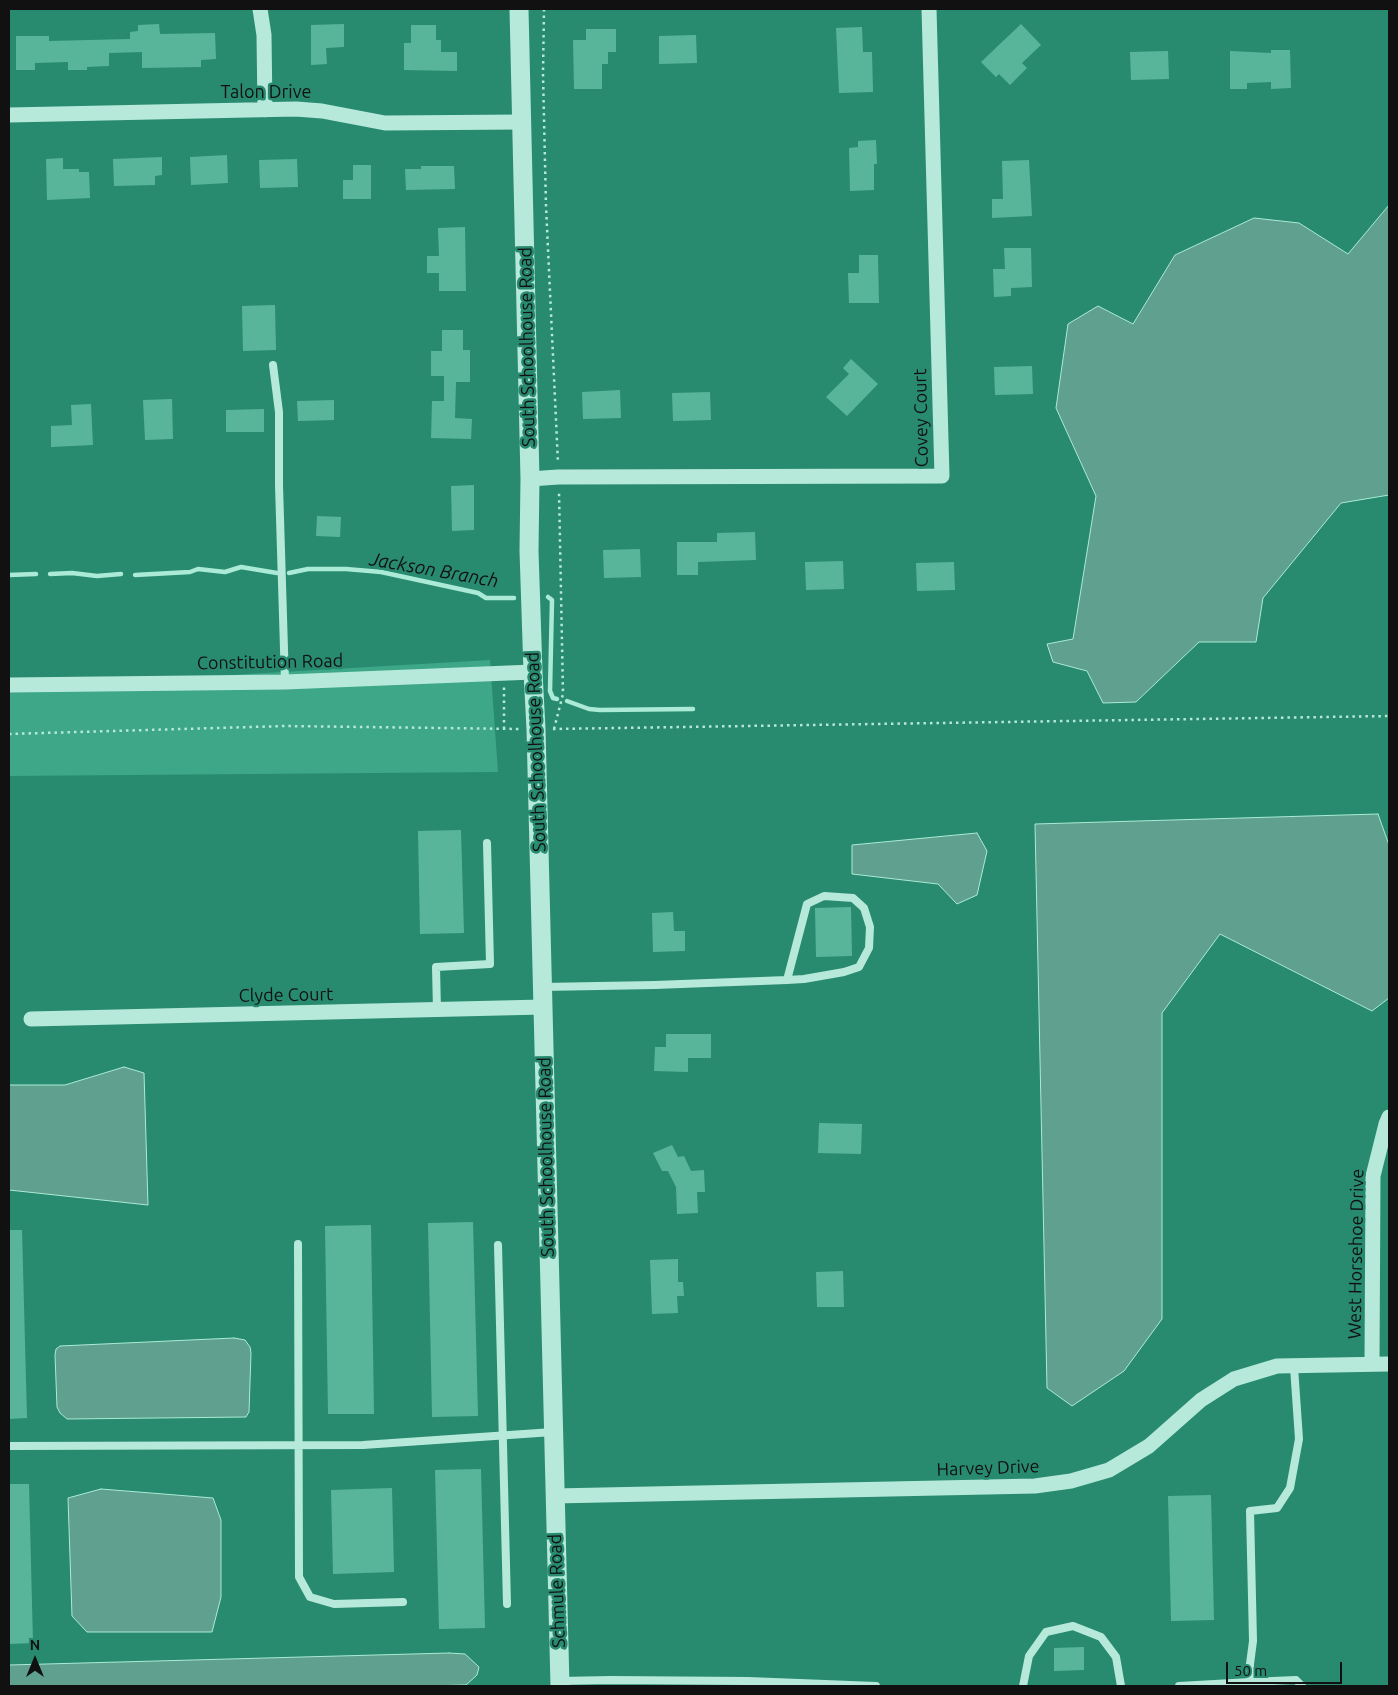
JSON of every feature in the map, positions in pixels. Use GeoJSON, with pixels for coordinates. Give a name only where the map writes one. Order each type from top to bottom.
{"type":"FeatureCollection","features":[{"type":"Feature","properties":{"kind":"street"},"geometry":{"type":"LineString","coordinates":[[260,9],[264,36],[265,110]]}},
{"type":"Feature","properties":{"kind":"street","name":"South Schoolhouse Road"},"geometry":{"type":"LineString","coordinates":[[519,9],[530,479],[529,551],[536,729],[554,1496]]}},
{"type":"Feature","properties":{"kind":"street","name":"Covey Court"},"geometry":{"type":"LineString","coordinates":[[530,479],[558,477],[942,476],[929,9]]}},
{"type":"Feature","properties":{"kind":"street","name":"Talon Drive"},"geometry":{"type":"LineString","coordinates":[[9,115],[309,110],[385,123],[522,122]]}},
{"type":"Feature","properties":{"kind":"street","name":"Constitution Road"},"geometry":{"type":"LineString","coordinates":[[9,685],[285,682],[533,672]]}},
{"type":"Feature","properties":{"kind":"street","name":"Clyde Court"},"geometry":{"type":"LineString","coordinates":[[30,1019],[543,1007]]}},
{"type":"Feature","properties":{"kind":"street","name":"West Horsehoe Drive"},"geometry":{"type":"LineString","coordinates":[[1372,1364],[1373,1176],[1389,1117]]}},
{"type":"Feature","properties":{"kind":"street","name":"Harvey Drive"},"geometry":{"type":"LineString","coordinates":[[554,1496],[1034,1486],[1070,1481],[1109,1470],[1149,1446],[1201,1400],[1234,1379],[1276,1366],[1389,1364]]}},
{"type":"Feature","properties":{"kind":"street","name":"Schmule Road"},"geometry":{"type":"LineString","coordinates":[[554,1496],[560,1684]]}},
{"type":"Feature","properties":{"kind":"lane"},"geometry":{"type":"LineString","coordinates":[[273,365],[279,412],[279,485],[285,682]]}},
{"type":"Feature","properties":{"kind":"lane"},"geometry":{"type":"LineString","coordinates":[[437,1010],[436,966],[490,964],[487,843]]}},
{"type":"Feature","properties":{"kind":"lane"},"geometry":{"type":"LineString","coordinates":[[542,987],[786,980],[844,972],[859,966],[869,948],[870,927],[864,908],[853,898],[824,896],[807,904],[786,980]]}},
{"type":"Feature","properties":{"kind":"lane"},"geometry":{"type":"LineString","coordinates":[[298,1244],[299,1577],[310,1597],[334,1604],[403,1602]]}},
{"type":"Feature","properties":{"kind":"lane"},"geometry":{"type":"LineString","coordinates":[[498,1245],[507,1604]]}},
{"type":"Feature","properties":{"kind":"lane"},"geometry":{"type":"LineString","coordinates":[[1250,1682],[1253,1641],[1250,1510],[1278,1508],[1290,1488],[1299,1439],[1294,1367]]}},
{"type":"Feature","properties":{"kind":"lane"},"geometry":{"type":"LineString","coordinates":[[9,1446],[363,1445],[553,1432]]}},
{"type":"Feature","properties":{"kind":"lane"},"geometry":{"type":"LineString","coordinates":[[1023,1686],[1029,1656],[1046,1632],[1073,1626],[1101,1637],[1116,1657],[1121,1686]]}},
{"type":"Feature","properties":{"kind":"lane"},"geometry":{"type":"LineString","coordinates":[[560,1684],[610,1680],[748,1681],[876,1686]]}},
{"type":"Feature","properties":{"kind":"lane"},"geometry":{"type":"LineString","coordinates":[[1179,1686],[1296,1680],[1302,1686]]}},
{"type":"Feature","properties":{"kind":"path"},"geometry":{"type":"LineString","coordinates":[[544,9],[543,74],[546,206],[558,477],[563,694],[554,729]]}},
{"type":"Feature","properties":{"kind":"path"},"geometry":{"type":"LineString","coordinates":[[504,673],[504,729]]}},
{"type":"Feature","properties":{"kind":"path"},"geometry":{"type":"LineString","coordinates":[[549,729],[1389,716]]}},
{"type":"Feature","properties":{"kind":"path"},"geometry":{"type":"LineString","coordinates":[[9,734],[285,726],[520,729]]}},
{"type":"Feature","properties":{"kind":"green space"},"geometry":{"type":"Polygon","coordinates":[[[490,660],[498,772],[9,776],[9,679],[196,677],[490,660]]]}},
{"type":"Feature","properties":{"kind":"water"},"geometry":{"type":"Polygon","coordinates":[[[1389,205],[1389,495],[1341,503],[1263,598],[1256,642],[1199,642],[1136,702],[1103,703],[1087,671],[1053,662],[1047,644],[1073,639],[1096,496],[1056,408],[1068,324],[1098,306],[1133,324],[1175,255],[1254,218],[1299,223],[1348,254],[1389,205]]]}},
{"type":"Feature","properties":{"kind":"water"},"geometry":{"type":"Polygon","coordinates":[[[1378,814],[1389,845],[1389,998],[1372,1011],[1220,934],[1162,1013],[1162,1319],[1124,1371],[1072,1406],[1047,1388],[1035,824],[1378,814]]]}},
{"type":"Feature","properties":{"kind":"water"},"geometry":{"type":"Polygon","coordinates":[[[977,833],[987,851],[977,895],[957,904],[938,884],[852,874],[852,845],[977,833]]]}},
{"type":"Feature","properties":{"kind":"water"},"geometry":{"type":"Polygon","coordinates":[[[124,1067],[144,1073],[148,1205],[9,1190],[9,1085],[65,1085],[124,1067]]]}},
{"type":"Feature","properties":{"kind":"water"},"geometry":{"type":"Polygon","coordinates":[[[234,1338],[245,1340],[250,1347],[251,1353],[249,1412],[246,1417],[67,1419],[60,1413],[57,1407],[55,1355],[56,1349],[60,1346],[234,1338]]]}},
{"type":"Feature","properties":{"kind":"water"},"geometry":{"type":"Polygon","coordinates":[[[101,1489],[213,1498],[221,1520],[221,1597],[212,1632],[87,1632],[72,1616],[68,1498],[101,1489]]]}},
{"type":"Feature","properties":{"kind":"water"},"geometry":{"type":"Polygon","coordinates":[[[465,1654],[479,1667],[477,1675],[466,1685],[9,1686],[9,1665],[465,1654]]]}},
{"type":"Feature","properties":{"kind":"building"},"geometry":{"type":"Polygon","coordinates":[[[159,24],[160,34],[215,33],[216,59],[201,60],[201,67],[142,68],[142,52],[109,53],[109,66],[87,67],[87,70],[68,70],[68,62],[35,63],[35,70],[16,70],[16,36],[49,36],[49,41],[130,39],[130,32],[138,31],[138,25],[159,24]]]}},
{"type":"Feature","properties":{"kind":"building"},"geometry":{"type":"Polygon","coordinates":[[[344,24],[344,47],[326,48],[327,64],[311,65],[311,25],[344,24]]]}},
{"type":"Feature","properties":{"kind":"building"},"geometry":{"type":"Polygon","coordinates":[[[1021,24],[1041,45],[1022,63],[1027,68],[1010,85],[999,74],[996,77],[981,62],[1021,24]]]}},
{"type":"Feature","properties":{"kind":"building"},"geometry":{"type":"Polygon","coordinates":[[[411,25],[436,25],[436,40],[441,40],[441,52],[457,52],[457,71],[404,70],[404,43],[411,43],[411,25]]]}},
{"type":"Feature","properties":{"kind":"building"},"geometry":{"type":"Polygon","coordinates":[[[862,27],[863,52],[872,52],[873,92],[839,93],[836,28],[862,27]]]}},
{"type":"Feature","properties":{"kind":"building"},"geometry":{"type":"Polygon","coordinates":[[[586,29],[616,29],[616,52],[608,52],[608,64],[602,64],[602,89],[574,89],[573,40],[586,40],[586,29]]]}},
{"type":"Feature","properties":{"kind":"building"},"geometry":{"type":"Polygon","coordinates":[[[696,35],[697,63],[659,64],[659,36],[696,35]]]}},
{"type":"Feature","properties":{"kind":"building"},"geometry":{"type":"Polygon","coordinates":[[[1271,50],[1290,50],[1291,88],[1271,89],[1271,82],[1247,83],[1247,89],[1230,89],[1230,51],[1271,53],[1271,50]]]}},
{"type":"Feature","properties":{"kind":"building"},"geometry":{"type":"Polygon","coordinates":[[[1168,51],[1169,79],[1131,80],[1130,52],[1168,51]]]}},
{"type":"Feature","properties":{"kind":"building"},"geometry":{"type":"Polygon","coordinates":[[[876,140],[877,164],[874,164],[874,190],[850,191],[849,148],[858,147],[858,141],[876,140]]]}},
{"type":"Feature","properties":{"kind":"building"},"geometry":{"type":"Polygon","coordinates":[[[227,155],[228,183],[191,185],[190,157],[227,155]]]}},
{"type":"Feature","properties":{"kind":"building"},"geometry":{"type":"Polygon","coordinates":[[[162,157],[162,175],[155,176],[155,185],[114,186],[113,159],[162,157]]]}},
{"type":"Feature","properties":{"kind":"building"},"geometry":{"type":"Polygon","coordinates":[[[63,158],[63,169],[79,169],[79,172],[89,172],[90,198],[47,200],[46,159],[63,158]]]}},
{"type":"Feature","properties":{"kind":"building"},"geometry":{"type":"Polygon","coordinates":[[[297,159],[298,187],[260,188],[259,160],[297,159]]]}},
{"type":"Feature","properties":{"kind":"building"},"geometry":{"type":"Polygon","coordinates":[[[1029,160],[1032,216],[992,218],[992,199],[1003,199],[1002,161],[1029,160]]]}},
{"type":"Feature","properties":{"kind":"building"},"geometry":{"type":"Polygon","coordinates":[[[353,165],[371,165],[371,199],[343,199],[343,180],[353,180],[353,165]]]}},
{"type":"Feature","properties":{"kind":"building"},"geometry":{"type":"Polygon","coordinates":[[[421,166],[454,166],[455,189],[406,190],[405,169],[421,169],[421,166]]]}},
{"type":"Feature","properties":{"kind":"building"},"geometry":{"type":"Polygon","coordinates":[[[465,227],[466,291],[439,291],[439,273],[427,273],[427,256],[439,256],[438,228],[465,227]]]}},
{"type":"Feature","properties":{"kind":"building"},"geometry":{"type":"Polygon","coordinates":[[[1004,248],[1031,248],[1032,287],[1011,288],[1011,296],[994,297],[993,269],[1005,269],[1004,248]]]}},
{"type":"Feature","properties":{"kind":"building"},"geometry":{"type":"Polygon","coordinates":[[[859,255],[878,255],[879,303],[849,303],[848,273],[859,273],[859,255]]]}},
{"type":"Feature","properties":{"kind":"building"},"geometry":{"type":"Polygon","coordinates":[[[275,305],[276,350],[243,351],[242,306],[275,305]]]}},
{"type":"Feature","properties":{"kind":"building"},"geometry":{"type":"Polygon","coordinates":[[[442,330],[463,330],[463,350],[470,350],[470,382],[456,382],[455,418],[472,419],[471,439],[431,438],[432,401],[444,401],[444,376],[431,376],[431,351],[442,351],[442,330]]]}},
{"type":"Feature","properties":{"kind":"building"},"geometry":{"type":"Polygon","coordinates":[[[851,359],[878,384],[847,416],[826,397],[849,374],[843,368],[851,359]]]}},
{"type":"Feature","properties":{"kind":"building"},"geometry":{"type":"Polygon","coordinates":[[[1032,366],[1033,394],[995,395],[994,367],[1032,366]]]}},
{"type":"Feature","properties":{"kind":"building"},"geometry":{"type":"Polygon","coordinates":[[[620,390],[621,418],[583,419],[582,392],[620,390]]]}},
{"type":"Feature","properties":{"kind":"building"},"geometry":{"type":"Polygon","coordinates":[[[710,392],[711,420],[673,421],[672,393],[710,392]]]}},
{"type":"Feature","properties":{"kind":"building"},"geometry":{"type":"Polygon","coordinates":[[[172,399],[173,439],[145,440],[143,400],[172,399]]]}},
{"type":"Feature","properties":{"kind":"building"},"geometry":{"type":"Polygon","coordinates":[[[334,400],[334,420],[298,421],[297,401],[334,400]]]}},
{"type":"Feature","properties":{"kind":"building"},"geometry":{"type":"Polygon","coordinates":[[[91,404],[93,445],[51,447],[51,426],[72,425],[71,405],[91,404]]]}},
{"type":"Feature","properties":{"kind":"building"},"geometry":{"type":"Polygon","coordinates":[[[264,409],[264,432],[226,432],[226,410],[264,409]]]}},
{"type":"Feature","properties":{"kind":"building"},"geometry":{"type":"Polygon","coordinates":[[[474,485],[474,530],[452,531],[451,486],[474,485]]]}},
{"type":"Feature","properties":{"kind":"building"},"geometry":{"type":"Polygon","coordinates":[[[317,516],[341,517],[340,537],[316,536],[317,516]]]}},
{"type":"Feature","properties":{"kind":"building"},"geometry":{"type":"Polygon","coordinates":[[[755,532],[756,560],[698,562],[698,575],[677,575],[677,542],[717,542],[717,533],[755,532]]]}},
{"type":"Feature","properties":{"kind":"building"},"geometry":{"type":"Polygon","coordinates":[[[640,549],[641,577],[604,578],[603,550],[640,549]]]}},
{"type":"Feature","properties":{"kind":"building"},"geometry":{"type":"Polygon","coordinates":[[[843,561],[844,589],[806,590],[805,562],[843,561]]]}},
{"type":"Feature","properties":{"kind":"building"},"geometry":{"type":"Polygon","coordinates":[[[954,562],[955,590],[917,591],[916,563],[954,562]]]}},
{"type":"Feature","properties":{"kind":"building"},"geometry":{"type":"Polygon","coordinates":[[[461,830],[464,933],[420,934],[418,831],[461,830]]]}},
{"type":"Feature","properties":{"kind":"building"},"geometry":{"type":"Polygon","coordinates":[[[851,907],[852,956],[816,957],[815,908],[851,907]]]}},
{"type":"Feature","properties":{"kind":"building"},"geometry":{"type":"Polygon","coordinates":[[[673,912],[674,931],[685,931],[685,951],[653,952],[652,913],[673,912]]]}},
{"type":"Feature","properties":{"kind":"building"},"geometry":{"type":"Polygon","coordinates":[[[666,1034],[711,1034],[711,1058],[688,1058],[688,1072],[654,1071],[655,1047],[666,1047],[666,1034]]]}},
{"type":"Feature","properties":{"kind":"building"},"geometry":{"type":"Polygon","coordinates":[[[819,1123],[862,1124],[861,1154],[818,1153],[819,1123]]]}},
{"type":"Feature","properties":{"kind":"building"},"geometry":{"type":"Polygon","coordinates":[[[672,1145],[678,1157],[684,1156],[691,1171],[704,1170],[705,1192],[697,1192],[698,1213],[677,1214],[676,1187],[668,1171],[662,1171],[653,1153],[672,1145]]]}},
{"type":"Feature","properties":{"kind":"building"},"geometry":{"type":"Polygon","coordinates":[[[473,1222],[478,1416],[432,1417],[428,1223],[473,1222]]]}},
{"type":"Feature","properties":{"kind":"building"},"geometry":{"type":"Polygon","coordinates":[[[371,1225],[374,1414],[328,1414],[325,1226],[371,1225]]]}},
{"type":"Feature","properties":{"kind":"building"},"geometry":{"type":"Polygon","coordinates":[[[9,1230],[22,1230],[27,1418],[9,1419],[9,1230]]]}},
{"type":"Feature","properties":{"kind":"building"},"geometry":{"type":"Polygon","coordinates":[[[678,1259],[678,1282],[683,1282],[684,1296],[677,1296],[678,1313],[652,1314],[650,1260],[678,1259]]]}},
{"type":"Feature","properties":{"kind":"building"},"geometry":{"type":"Polygon","coordinates":[[[843,1271],[844,1307],[817,1307],[816,1272],[843,1271]]]}},
{"type":"Feature","properties":{"kind":"building"},"geometry":{"type":"Polygon","coordinates":[[[481,1469],[485,1628],[439,1629],[435,1470],[481,1469]]]}},
{"type":"Feature","properties":{"kind":"building"},"geometry":{"type":"Polygon","coordinates":[[[9,1484],[29,1484],[33,1643],[9,1644],[9,1484]]]}},
{"type":"Feature","properties":{"kind":"building"},"geometry":{"type":"Polygon","coordinates":[[[392,1488],[394,1572],[333,1574],[331,1490],[392,1488]]]}},
{"type":"Feature","properties":{"kind":"building"},"geometry":{"type":"Polygon","coordinates":[[[1211,1495],[1214,1620],[1171,1621],[1168,1496],[1211,1495]]]}},
{"type":"Feature","properties":{"kind":"building"},"geometry":{"type":"Polygon","coordinates":[[[1084,1647],[1084,1670],[1054,1671],[1054,1648],[1084,1647]]]}},
{"type":"Feature","properties":{"kind":"waterway","name":"Jackson Branch"},"geometry":{"type":"LineString","coordinates":[[135,575],[190,572],[198,569],[225,572],[241,567],[277,573]]}},
{"type":"Feature","properties":{"kind":"waterway","name":"Jackson Branch"},"geometry":{"type":"LineString","coordinates":[[289,573],[308,569],[346,569],[381,572],[478,593],[486,598],[514,598]]}},
{"type":"Feature","properties":{"kind":"waterway","name":"Jackson Branch"},"geometry":{"type":"LineString","coordinates":[[50,574],[72,573],[97,576],[121,574]]}},
{"type":"Feature","properties":{"kind":"waterway","name":"Jackson Branch"},"geometry":{"type":"LineString","coordinates":[[9,575],[36,574]]}},
{"type":"Feature","properties":{"kind":"waterway","name":"Jackson Branch"},"geometry":{"type":"LineString","coordinates":[[548,597],[552,600],[550,691],[553,698],[557,699]]}},
{"type":"Feature","properties":{"kind":"waterway","name":"Jackson Branch"},"geometry":{"type":"LineString","coordinates":[[567,701],[589,709],[600,710],[693,709]]}}]}
